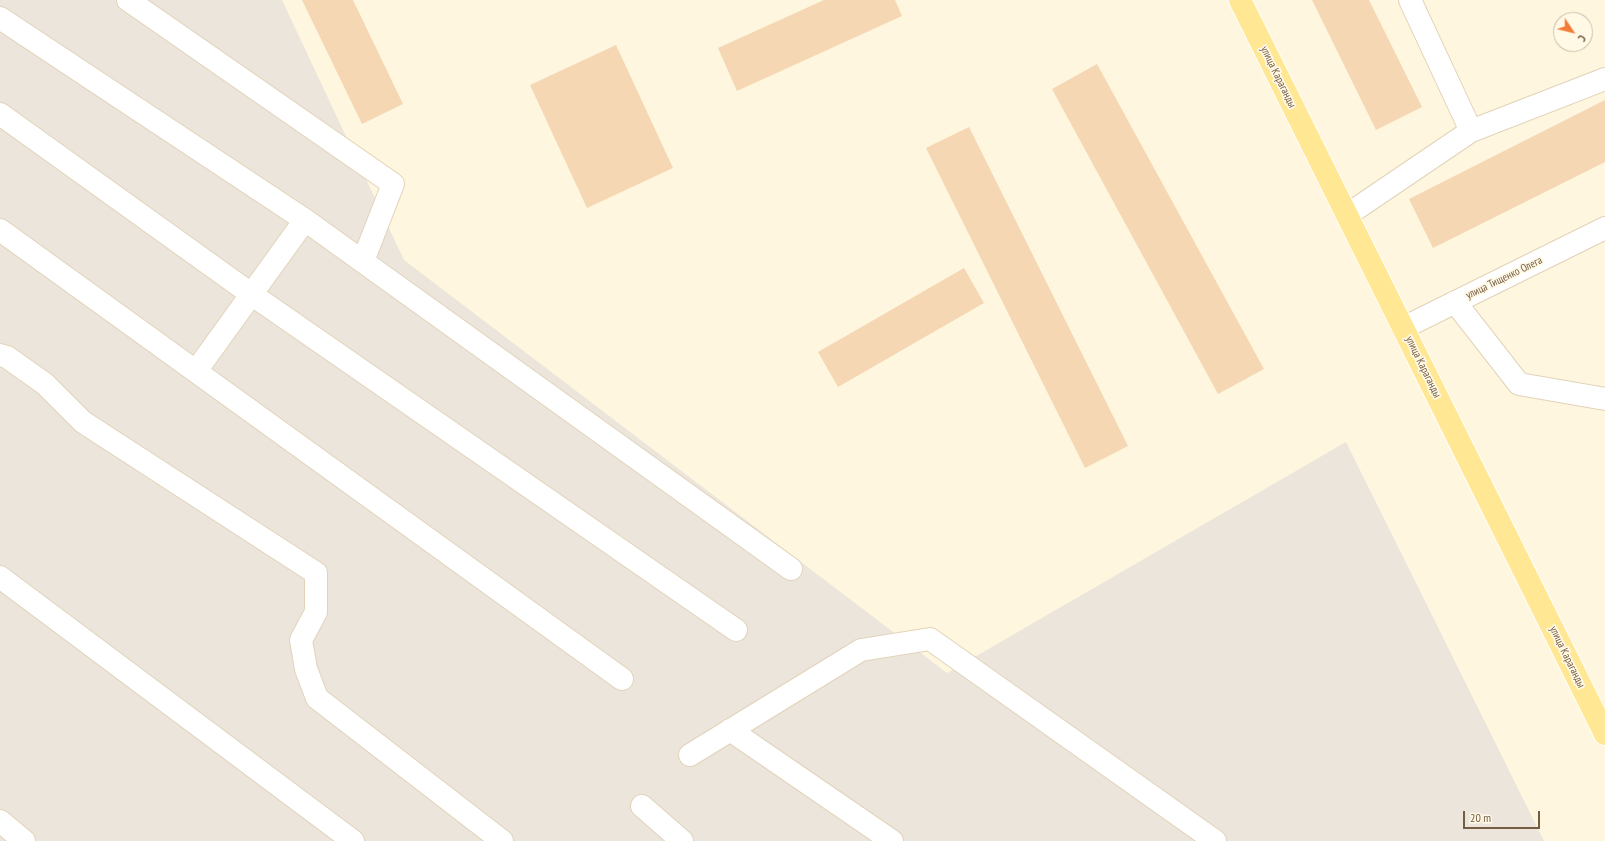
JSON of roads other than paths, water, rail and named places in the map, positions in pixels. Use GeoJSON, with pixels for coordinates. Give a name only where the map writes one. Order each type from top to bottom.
{"type":"FeatureCollection","features":[{"type":"Feature","properties":{"kind":"main road","name":"улица Караганды"},"geometry":{"type":"LineString","coordinates":[[1240,0],[1605,734]]}},
{"type":"Feature","properties":{"kind":"street"},"geometry":{"type":"LineString","coordinates":[[128,0],[393,184],[363,261]]}},
{"type":"Feature","properties":{"kind":"street"},"geometry":{"type":"LineString","coordinates":[[1410,0],[1471,131]]}},
{"type":"Feature","properties":{"kind":"street"},"geometry":{"type":"LineString","coordinates":[[0,18],[305,220],[791,569]]}},
{"type":"Feature","properties":{"kind":"street"},"geometry":{"type":"LineString","coordinates":[[1346,215],[1471,131],[1605,79]]}},
{"type":"Feature","properties":{"kind":"street"},"geometry":{"type":"LineString","coordinates":[[0,114],[251,294],[736,630]]}},
{"type":"Feature","properties":{"kind":"street"},"geometry":{"type":"LineString","coordinates":[[196,371],[305,220]]}},
{"type":"Feature","properties":{"kind":"street","name":"улица Тищенко Олега"},"geometry":{"type":"LineString","coordinates":[[1403,328],[1605,228]]}},
{"type":"Feature","properties":{"kind":"street"},"geometry":{"type":"LineString","coordinates":[[0,230],[622,679]]}},
{"type":"Feature","properties":{"kind":"street"},"geometry":{"type":"LineString","coordinates":[[1455,302],[1519,384],[1605,399]]}},
{"type":"Feature","properties":{"kind":"street"},"geometry":{"type":"LineString","coordinates":[[0,355],[7,357],[45,384],[83,422],[316,573],[316,612],[301,640],[306,669],[317,698],[502,841]]}},
{"type":"Feature","properties":{"kind":"street"},"geometry":{"type":"LineString","coordinates":[[0,577],[353,841]]}},
{"type":"Feature","properties":{"kind":"street"},"geometry":{"type":"LineString","coordinates":[[690,755],[861,650],[930,639],[1215,841]]}},
{"type":"Feature","properties":{"kind":"street"},"geometry":{"type":"LineString","coordinates":[[730,730],[892,841]]}},
{"type":"Feature","properties":{"kind":"street"},"geometry":{"type":"LineString","coordinates":[[642,806],[682,841]]}},
{"type":"Feature","properties":{"kind":"street"},"geometry":{"type":"LineString","coordinates":[[0,821],[24,841]]}}]}
